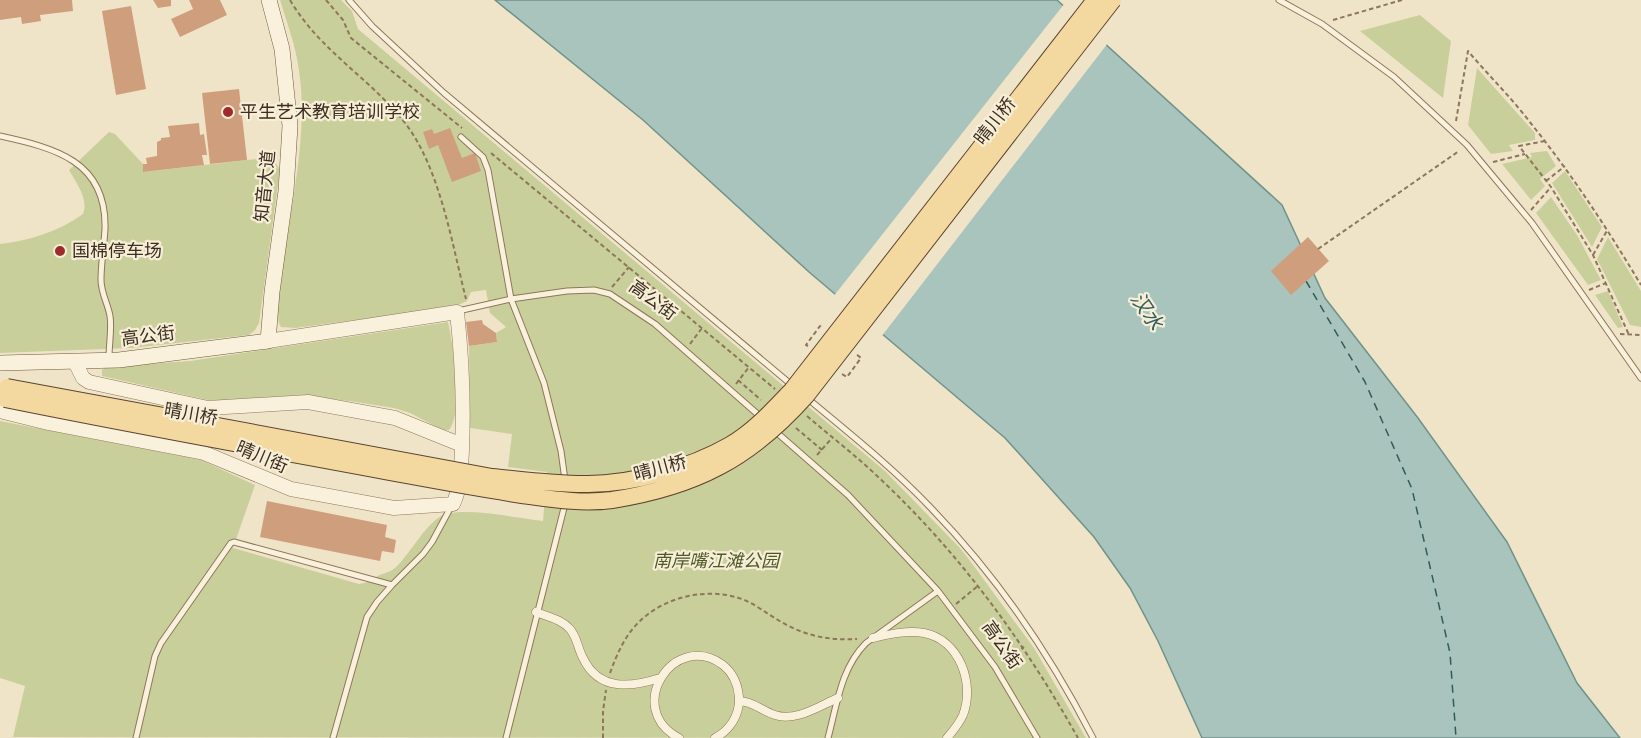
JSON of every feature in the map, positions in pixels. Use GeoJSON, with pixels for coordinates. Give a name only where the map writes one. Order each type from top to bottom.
{"type":"FeatureCollection","features":[{"type":"Feature","properties":{"kind":"main road","name":"知音大道"},"geometry":{"type":"LineString","coordinates":[[268,341],[272,292],[286,190],[290,126],[282,49],[269,0]]}},
{"type":"Feature","properties":{"kind":"main road","name":"晴川桥"},"geometry":{"type":"LineString","coordinates":[[4,399],[492,477],[560,484],[623,482],[678,467],[729,446],[762,422],[792,390],[1095,0]]}},
{"type":"Feature","properties":{"kind":"main road","name":"晴川桥"},"geometry":{"type":"LineString","coordinates":[[4,399],[375,469],[564,501],[610,500],[680,485],[702,477],[742,454],[786,418],[806,396],[1113,0]]}},
{"type":"Feature","properties":{"kind":"main road","name":"高公街"},"geometry":{"type":"LineString","coordinates":[[0,363],[109,360],[268,341]]}},
{"type":"Feature","properties":{"kind":"street","name":"高公街"},"geometry":{"type":"LineString","coordinates":[[268,341],[463,310]]}},
{"type":"Feature","properties":{"kind":"street"},"geometry":{"type":"LineString","coordinates":[[453,504],[458,488],[462,446],[463,310]]}},
{"type":"Feature","properties":{"kind":"street"},"geometry":{"type":"LineString","coordinates":[[75,362],[83,378],[89,382],[218,408],[292,401],[308,402],[395,418],[462,446]]}},
{"type":"Feature","properties":{"kind":"street","name":"晴川街"},"geometry":{"type":"LineString","coordinates":[[4,399],[48,423],[204,453],[291,489],[394,508],[453,504]]}},
{"type":"Feature","properties":{"kind":"street"},"geometry":{"type":"LineString","coordinates":[[537,612],[569,628],[589,668],[597,676],[631,686],[660,678]]}},
{"type":"Feature","properties":{"kind":"street"},"geometry":{"type":"LineString","coordinates":[[873,638],[900,633],[924,633],[946,644],[958,658],[966,680],[967,701],[958,725],[947,738]]}},
{"type":"Feature","properties":{"kind":"street"},"geometry":{"type":"LineString","coordinates":[[679,738],[662,724],[656,709],[655,693],[660,678],[666,670],[681,660],[700,657],[718,662],[732,675],[739,692],[740,701],[732,724],[715,738]]}},
{"type":"Feature","properties":{"kind":"street"},"geometry":{"type":"LineString","coordinates":[[740,701],[754,704],[774,714],[792,717],[838,698]]}},
{"type":"Feature","properties":{"kind":"lane"},"geometry":{"type":"LineString","coordinates":[[349,0],[372,26],[444,93],[875,455],[930,506],[970,550],[1010,603],[1069,693],[1093,738]]}},
{"type":"Feature","properties":{"kind":"lane"},"geometry":{"type":"LineString","coordinates":[[1280,0],[1322,24],[1394,76],[1467,145],[1526,216],[1641,378]]}},
{"type":"Feature","properties":{"kind":"lane"},"geometry":{"type":"LineString","coordinates":[[0,136],[35,144],[63,154],[85,171],[95,184],[100,195],[105,227],[101,280],[110,315],[109,360]]}},
{"type":"Feature","properties":{"kind":"lane"},"geometry":{"type":"LineString","coordinates":[[461,137],[483,157],[488,170],[511,299],[544,383],[561,450],[565,480],[565,505],[506,738]]}},
{"type":"Feature","properties":{"kind":"lane","name":"高公街"},"geometry":{"type":"LineString","coordinates":[[463,310],[511,299],[567,291],[594,290],[610,294],[655,324],[841,489],[938,591],[995,668],[1037,738]]}},
{"type":"Feature","properties":{"kind":"lane"},"geometry":{"type":"LineString","coordinates":[[333,738],[367,617],[392,585],[423,554],[453,504]]}},
{"type":"Feature","properties":{"kind":"lane"},"geometry":{"type":"LineString","coordinates":[[136,738],[154,656],[231,543],[392,585]]}},
{"type":"Feature","properties":{"kind":"lane"},"geometry":{"type":"LineString","coordinates":[[828,738],[848,666],[857,652],[938,591]]}},
{"type":"Feature","properties":{"kind":"path"},"geometry":{"type":"LineString","coordinates":[[290,0],[301,19],[319,40],[396,112],[414,137],[432,172],[466,298],[463,310]]}},
{"type":"Feature","properties":{"kind":"path"},"geometry":{"type":"LineString","coordinates":[[326,0],[343,20],[351,38],[466,132]]}},
{"type":"Feature","properties":{"kind":"path"},"geometry":{"type":"LineString","coordinates":[[1322,24],[1402,0]]}},
{"type":"Feature","properties":{"kind":"path"},"geometry":{"type":"LineString","coordinates":[[1454,132],[1468,51],[1529,120],[1565,166],[1608,229],[1641,285]]}},
{"type":"Feature","properties":{"kind":"path"},"geometry":{"type":"LineString","coordinates":[[1545,141],[1520,146],[1551,187],[1593,255],[1629,335]]}},
{"type":"Feature","properties":{"kind":"path"},"geometry":{"type":"LineString","coordinates":[[1318,249],[1467,145]]}},
{"type":"Feature","properties":{"kind":"path"},"geometry":{"type":"LineString","coordinates":[[492,153],[782,395]]}},
{"type":"Feature","properties":{"kind":"path"},"geometry":{"type":"LineString","coordinates":[[1483,165],[1524,154]]}},
{"type":"Feature","properties":{"kind":"path"},"geometry":{"type":"LineString","coordinates":[[1546,181],[1565,166]]}},
{"type":"Feature","properties":{"kind":"path"},"geometry":{"type":"LineString","coordinates":[[1526,216],[1551,187]]}},
{"type":"Feature","properties":{"kind":"path"},"geometry":{"type":"LineString","coordinates":[[1593,255],[1608,229]]}},
{"type":"Feature","properties":{"kind":"path"},"geometry":{"type":"LineString","coordinates":[[619,291],[612,287],[629,267]]}},
{"type":"Feature","properties":{"kind":"path"},"geometry":{"type":"LineString","coordinates":[[1581,293],[1606,283]]}},
{"type":"Feature","properties":{"kind":"path"},"geometry":{"type":"LineString","coordinates":[[466,298],[474,297]]}},
{"type":"Feature","properties":{"kind":"path"},"geometry":{"type":"LineString","coordinates":[[688,346],[702,328]]}},
{"type":"Feature","properties":{"kind":"path"},"geometry":{"type":"LineString","coordinates":[[1610,334],[1641,335]]}},
{"type":"Feature","properties":{"kind":"path"},"geometry":{"type":"LineString","coordinates":[[749,367],[738,380],[765,403]]}},
{"type":"Feature","properties":{"kind":"path"},"geometry":{"type":"LineString","coordinates":[[772,394],[781,385]]}},
{"type":"Feature","properties":{"kind":"path"},"geometry":{"type":"LineString","coordinates":[[804,419],[811,410]]}},
{"type":"Feature","properties":{"kind":"path"},"geometry":{"type":"LineString","coordinates":[[807,417],[893,492],[937,536],[979,585],[1024,647],[1078,738]]}},
{"type":"Feature","properties":{"kind":"path"},"geometry":{"type":"LineString","coordinates":[[796,428],[822,450],[832,438]]}},
{"type":"Feature","properties":{"kind":"path"},"geometry":{"type":"LineString","coordinates":[[952,607],[979,585]]}},
{"type":"Feature","properties":{"kind":"path"},"geometry":{"type":"LineString","coordinates":[[603,738],[603,711],[608,681],[624,641],[639,622],[660,607],[687,596],[717,593],[733,596],[751,603],[792,628],[820,638],[835,640],[873,638]]}},
{"type":"Feature","properties":{"kind":"path"},"geometry":{"type":"LineString","coordinates":[[958,602],[963,609]]}},
{"type":"Feature","properties":{"kind":"path"},"geometry":{"type":"LineString","coordinates":[[1002,663],[1024,647]]}},
{"type":"Feature","properties":{"kind":"green space","name":"南岸嘴江滩公园"},"geometry":{"type":"Polygon","coordinates":[[[280,0],[341,0],[352,11],[358,29],[885,471],[971,562],[1034,648],[1086,738],[13,737],[25,686],[0,678],[0,421],[201,460],[255,485],[233,548],[359,584],[394,569],[433,522],[446,514],[468,512],[543,521],[547,472],[508,467],[512,434],[470,428],[469,346],[497,342],[496,333],[506,327],[490,313],[486,290],[471,292],[467,301],[454,307],[295,328],[281,327],[278,314],[279,291],[297,172],[302,111],[298,62],[280,0]]]}},
{"type":"Feature","properties":{"kind":"green space"},"geometry":{"type":"Polygon","coordinates":[[[1420,15],[1451,41],[1443,98],[1360,31],[1420,15]]]}},
{"type":"Feature","properties":{"kind":"green space"},"geometry":{"type":"Polygon","coordinates":[[[1477,68],[1535,133],[1535,140],[1509,145],[1513,151],[1491,154],[1468,125],[1477,68]]]}},
{"type":"Feature","properties":{"kind":"green space"},"geometry":{"type":"Polygon","coordinates":[[[109,132],[115,134],[143,164],[144,172],[272,157],[280,170],[259,323],[249,335],[131,348],[0,353],[0,244],[43,234],[83,214],[83,197],[69,170],[109,132]]]}},
{"type":"Feature","properties":{"kind":"green space"},"geometry":{"type":"Polygon","coordinates":[[[1547,151],[1556,166],[1540,179],[1545,186],[1531,200],[1502,164],[1532,157],[1530,153],[1547,151]]]}},
{"type":"Feature","properties":{"kind":"green space"},"geometry":{"type":"Polygon","coordinates":[[[1565,171],[1602,227],[1592,247],[1552,183],[1565,171]]]}},
{"type":"Feature","properties":{"kind":"green space"},"geometry":{"type":"Polygon","coordinates":[[[1551,197],[1577,235],[1601,280],[1588,285],[1536,213],[1551,197]]]}},
{"type":"Feature","properties":{"kind":"green space"},"geometry":{"type":"Polygon","coordinates":[[[1608,237],[1641,291],[1641,327],[1630,325],[1597,259],[1608,237]]]}},
{"type":"Feature","properties":{"kind":"green space"},"geometry":{"type":"Polygon","coordinates":[[[1608,291],[1623,327],[1618,328],[1595,295],[1608,291]]]}},
{"type":"Feature","properties":{"kind":"green space"},"geometry":{"type":"Polygon","coordinates":[[[448,322],[457,394],[456,408],[449,430],[443,430],[410,413],[394,408],[356,402],[301,395],[208,400],[102,376],[102,370],[106,367],[190,361],[448,322]]]}},
{"type":"Feature","properties":{"kind":"water","name":"汉水"},"geometry":{"type":"Polygon","coordinates":[[[495,0],[1057,0],[1282,205],[1325,298],[1418,418],[1507,542],[1577,683],[1620,738],[1202,738],[1158,641],[1130,588],[1094,537],[1005,438],[809,272],[643,120],[495,0]]]}},
{"type":"Feature","properties":{"kind":"pier"},"geometry":{"type":"Polygon","coordinates":[[[1065,3],[1108,43],[881,337],[833,297],[1065,3]]]}},
{"type":"Feature","properties":{"kind":"building"},"geometry":{"type":"Polygon","coordinates":[[[0,0],[72,0],[73,11],[40,15],[41,21],[22,24],[21,17],[0,20],[0,0]]]}},
{"type":"Feature","properties":{"kind":"building"},"geometry":{"type":"Polygon","coordinates":[[[153,0],[171,0],[171,6],[158,8],[153,0]]]}},
{"type":"Feature","properties":{"kind":"building"},"geometry":{"type":"Polygon","coordinates":[[[189,0],[220,0],[227,15],[180,37],[171,19],[193,9],[189,0]]]}},
{"type":"Feature","properties":{"kind":"building"},"geometry":{"type":"Polygon","coordinates":[[[131,6],[146,89],[116,95],[102,11],[131,6]]]}},
{"type":"Feature","properties":{"kind":"building"},"geometry":{"type":"Polygon","coordinates":[[[239,89],[247,160],[210,164],[202,93],[239,89]]]}},
{"type":"Feature","properties":{"kind":"building"},"geometry":{"type":"Polygon","coordinates":[[[199,123],[200,135],[204,134],[207,155],[202,155],[204,165],[143,172],[143,164],[147,164],[146,158],[157,156],[157,142],[161,138],[170,137],[168,126],[199,123]]]}},
{"type":"Feature","properties":{"kind":"building"},"geometry":{"type":"Polygon","coordinates":[[[450,128],[462,158],[475,153],[481,171],[452,182],[438,145],[429,149],[423,132],[432,129],[434,134],[450,128]]]}},
{"type":"Feature","properties":{"kind":"building"},"geometry":{"type":"Polygon","coordinates":[[[1308,237],[1329,261],[1291,295],[1271,271],[1308,237]]]}},
{"type":"Feature","properties":{"kind":"building"},"geometry":{"type":"Polygon","coordinates":[[[482,320],[483,324],[496,333],[497,342],[469,346],[466,322],[482,320]]]}},
{"type":"Feature","properties":{"kind":"building"},"geometry":{"type":"Polygon","coordinates":[[[267,501],[387,525],[385,537],[396,540],[394,553],[382,551],[380,561],[260,537],[267,501]]]}},
{"type":"Feature","properties":{"kind":"ferry route"},"geometry":{"type":"LineString","coordinates":[[1306,281],[1365,382],[1412,489],[1450,653],[1456,738]]}},
{"type":"Feature","properties":{"kind":"place","name":"平生艺术教育培训学校"},"geometry":{"type":"Point","coordinates":[228,112]}},
{"type":"Feature","properties":{"kind":"place","name":"国棉停车场"},"geometry":{"type":"Point","coordinates":[60,251]}}]}
